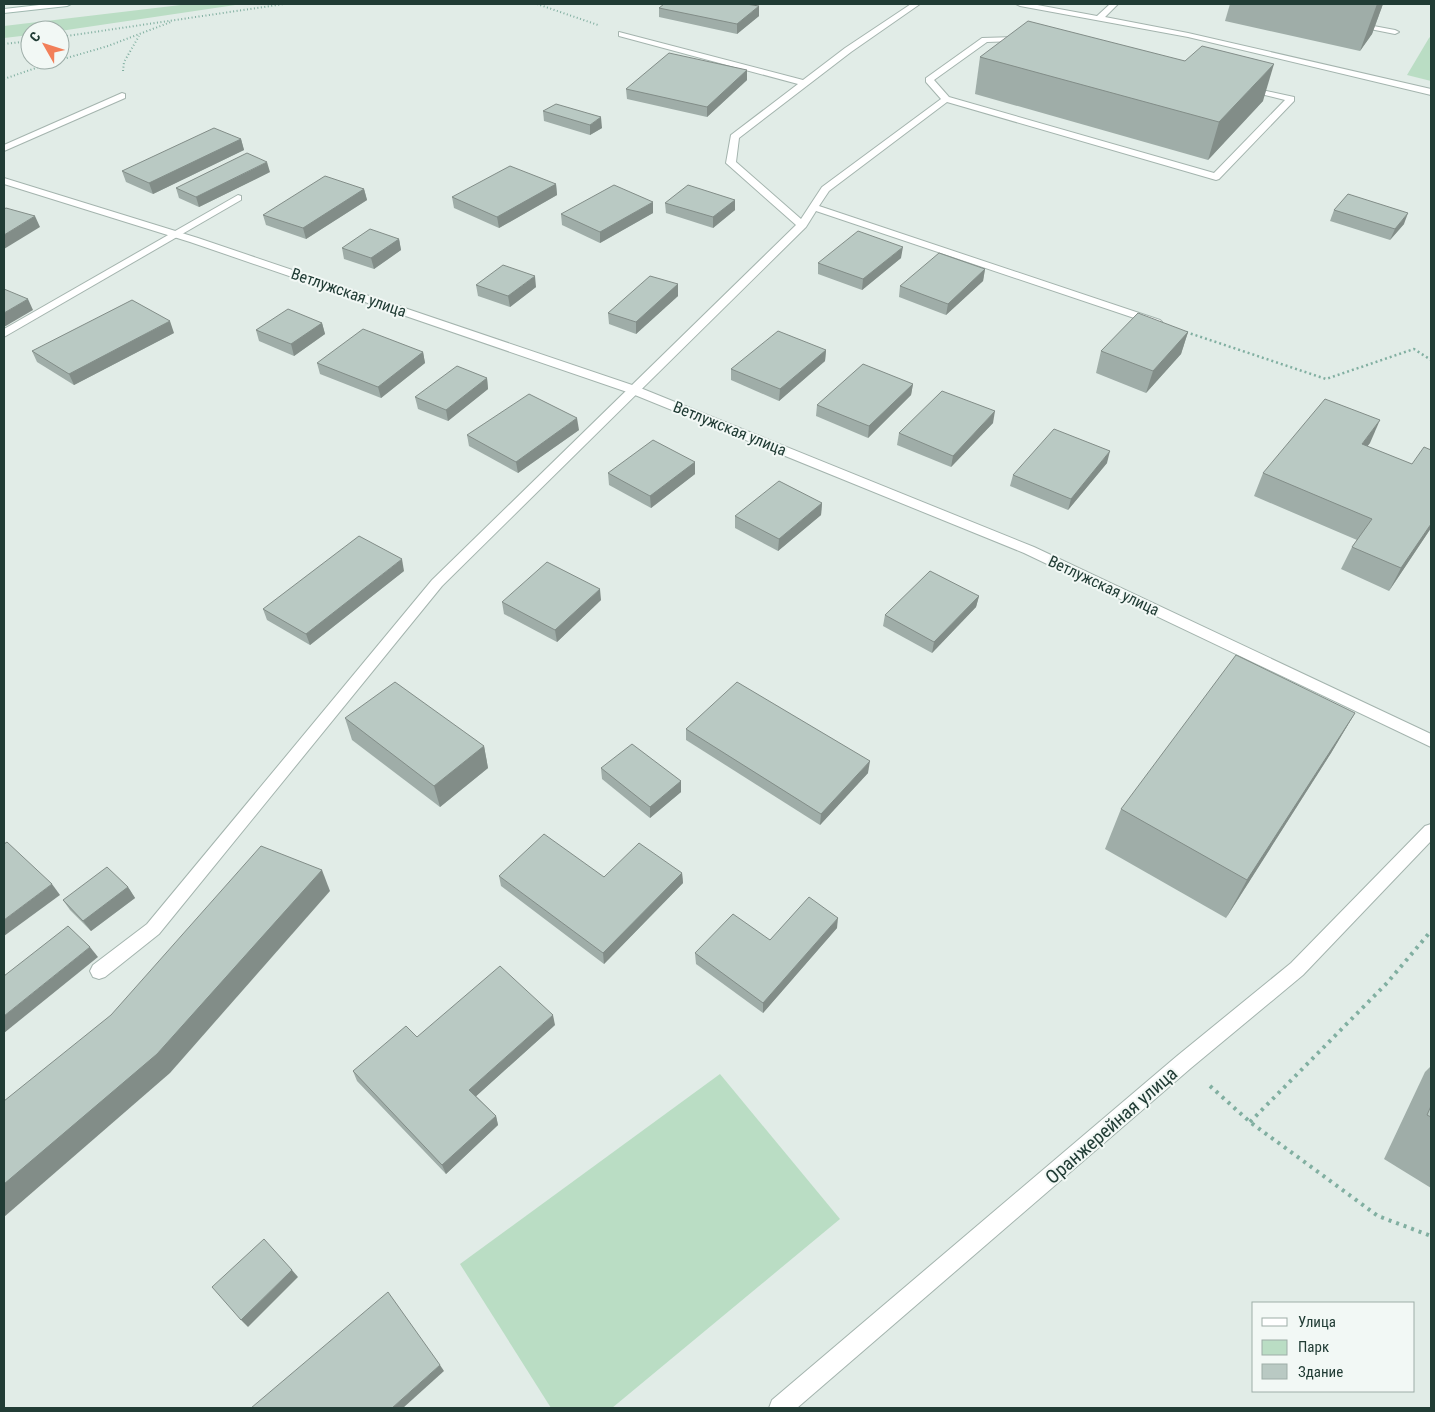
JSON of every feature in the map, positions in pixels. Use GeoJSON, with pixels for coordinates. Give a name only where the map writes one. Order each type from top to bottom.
{"type":"FeatureCollection","features":[{"type":"Feature","properties":{"kind":"street"},"geometry":{"type":"LineString","coordinates":[[4,10],[67,4]]}},
{"type":"Feature","properties":{"kind":"street"},"geometry":{"type":"LineString","coordinates":[[802,225],[731,163],[734,137],[803,83],[916,4]]}},
{"type":"Feature","properties":{"kind":"street"},"geometry":{"type":"LineString","coordinates":[[1020,4],[1188,35],[1431,92]]}},
{"type":"Feature","properties":{"kind":"street"},"geometry":{"type":"LineString","coordinates":[[1098,19],[1114,4]]}},
{"type":"Feature","properties":{"kind":"street"},"geometry":{"type":"LineString","coordinates":[[1347,22],[1395,32]]}},
{"type":"Feature","properties":{"kind":"street"},"geometry":{"type":"LineString","coordinates":[[622,34],[803,83]]}},
{"type":"Feature","properties":{"kind":"street"},"geometry":{"type":"LineString","coordinates":[[1034,44],[1016,38],[985,40],[929,80],[946,99],[1216,177],[1291,99],[1233,84]]}},
{"type":"Feature","properties":{"kind":"street"},"geometry":{"type":"LineString","coordinates":[[4,148],[122,96]]}},
{"type":"Feature","properties":{"kind":"street"},"geometry":{"type":"LineString","coordinates":[[99,971],[154,929],[438,583],[802,225],[825,189],[946,99]]}},
{"type":"Feature","properties":{"kind":"street","name":"Ветлужская улица"},"geometry":{"type":"LineString","coordinates":[[4,181],[177,234],[634,390],[1029,550],[1431,741]]}},
{"type":"Feature","properties":{"kind":"street"},"geometry":{"type":"LineString","coordinates":[[4,334],[238,198]]}},
{"type":"Feature","properties":{"kind":"street"},"geometry":{"type":"LineString","coordinates":[[813,207],[1171,327]]}},
{"type":"Feature","properties":{"kind":"street","name":"Оранжерейная улица"},"geometry":{"type":"LineString","coordinates":[[780,1408],[1184,1062],[1297,969],[1431,831]]}},
{"type":"Feature","properties":{"kind":"path"},"geometry":{"type":"LineString","coordinates":[[70,36],[284,4]]}},
{"type":"Feature","properties":{"kind":"path"},"geometry":{"type":"LineString","coordinates":[[537,4],[622,34]]}},
{"type":"Feature","properties":{"kind":"path"},"geometry":{"type":"LineString","coordinates":[[70,57],[139,35],[176,20]]}},
{"type":"Feature","properties":{"kind":"path"},"geometry":{"type":"LineString","coordinates":[[122,96],[124,62],[139,35]]}},
{"type":"Feature","properties":{"kind":"path"},"geometry":{"type":"LineString","coordinates":[[4,44],[20,42]]}},
{"type":"Feature","properties":{"kind":"path"},"geometry":{"type":"LineString","coordinates":[[4,79],[30,70]]}},
{"type":"Feature","properties":{"kind":"path"},"geometry":{"type":"LineString","coordinates":[[1171,327],[1326,379],[1414,349],[1431,360]]}},
{"type":"Feature","properties":{"kind":"path"},"geometry":{"type":"LineString","coordinates":[[1250,1122],[1387,983],[1431,931]]}},
{"type":"Feature","properties":{"kind":"path"},"geometry":{"type":"LineString","coordinates":[[1184,1062],[1250,1122],[1378,1216],[1431,1236]]}},
{"type":"Feature","properties":{"kind":"green space"},"geometry":{"type":"Polygon","coordinates":[[[189,4],[242,4],[70,30],[70,20],[54,20],[189,4]]]}},
{"type":"Feature","properties":{"kind":"green space"},"geometry":{"type":"Polygon","coordinates":[[[20,24],[20,36],[4,38],[4,26],[20,24]]]}},
{"type":"Feature","properties":{"kind":"green space"},"geometry":{"type":"Polygon","coordinates":[[[1431,36],[1431,81],[1407,75],[1429,38],[1431,36]]]}},
{"type":"Feature","properties":{"kind":"green space"},"geometry":{"type":"Polygon","coordinates":[[[720,1074],[840,1219],[612,1408],[551,1408],[460,1264],[720,1074]]]}},
{"type":"Feature","properties":{"kind":"building"},"geometry":{"type":"Polygon","coordinates":[[[664,4],[746,4],[759,6],[737,24],[659,8],[664,4]]]}},
{"type":"Feature","properties":{"kind":"building"},"geometry":{"type":"Polygon","coordinates":[[[1028,21],[1185,61],[1202,46],[1274,64],[1219,122],[980,57],[1028,21]]]}},
{"type":"Feature","properties":{"kind":"building"},"geometry":{"type":"Polygon","coordinates":[[[669,53],[747,70],[707,107],[626,89],[669,53]]]}},
{"type":"Feature","properties":{"kind":"building"},"geometry":{"type":"Polygon","coordinates":[[[556,104],[601,117],[590,125],[543,111],[556,104]]]}},
{"type":"Feature","properties":{"kind":"building"},"geometry":{"type":"Polygon","coordinates":[[[214,128],[241,139],[149,183],[122,171],[214,128]]]}},
{"type":"Feature","properties":{"kind":"building"},"geometry":{"type":"Polygon","coordinates":[[[247,153],[267,162],[196,197],[176,188],[247,153]]]}},
{"type":"Feature","properties":{"kind":"building"},"geometry":{"type":"Polygon","coordinates":[[[510,166],[556,184],[497,217],[452,197],[510,166]]]}},
{"type":"Feature","properties":{"kind":"building"},"geometry":{"type":"Polygon","coordinates":[[[325,176],[364,189],[303,228],[263,215],[325,176]]]}},
{"type":"Feature","properties":{"kind":"building"},"geometry":{"type":"Polygon","coordinates":[[[614,185],[653,202],[600,232],[561,214],[614,185]]]}},
{"type":"Feature","properties":{"kind":"building"},"geometry":{"type":"Polygon","coordinates":[[[688,185],[735,200],[713,217],[665,203],[688,185]]]}},
{"type":"Feature","properties":{"kind":"building"},"geometry":{"type":"Polygon","coordinates":[[[1348,194],[1408,213],[1395,229],[1334,210],[1348,194]]]}},
{"type":"Feature","properties":{"kind":"building"},"geometry":{"type":"Polygon","coordinates":[[[4,209],[35,216],[4,235],[4,209]]]}},
{"type":"Feature","properties":{"kind":"building"},"geometry":{"type":"Polygon","coordinates":[[[370,229],[399,239],[371,258],[342,248],[370,229]]]}},
{"type":"Feature","properties":{"kind":"building"},"geometry":{"type":"Polygon","coordinates":[[[858,231],[903,247],[863,279],[818,263],[858,231]]]}},
{"type":"Feature","properties":{"kind":"building"},"geometry":{"type":"Polygon","coordinates":[[[939,253],[985,269],[948,304],[900,286],[939,253]]]}},
{"type":"Feature","properties":{"kind":"building"},"geometry":{"type":"Polygon","coordinates":[[[503,265],[535,276],[508,296],[476,285],[503,265]]]}},
{"type":"Feature","properties":{"kind":"building"},"geometry":{"type":"Polygon","coordinates":[[[650,276],[678,284],[636,322],[608,313],[650,276]]]}},
{"type":"Feature","properties":{"kind":"building"},"geometry":{"type":"Polygon","coordinates":[[[4,289],[28,299],[4,313],[4,289]]]}},
{"type":"Feature","properties":{"kind":"building"},"geometry":{"type":"Polygon","coordinates":[[[132,300],[170,321],[69,374],[32,351],[132,300]]]}},
{"type":"Feature","properties":{"kind":"building"},"geometry":{"type":"Polygon","coordinates":[[[288,309],[322,323],[291,344],[256,330],[288,309]]]}},
{"type":"Feature","properties":{"kind":"building"},"geometry":{"type":"Polygon","coordinates":[[[1138,313],[1188,332],[1153,371],[1101,351],[1138,313]]]}},
{"type":"Feature","properties":{"kind":"building"},"geometry":{"type":"Polygon","coordinates":[[[363,329],[423,352],[378,387],[317,363],[363,329]]]}},
{"type":"Feature","properties":{"kind":"building"},"geometry":{"type":"Polygon","coordinates":[[[778,331],[826,350],[780,389],[731,369],[778,331]]]}},
{"type":"Feature","properties":{"kind":"building"},"geometry":{"type":"Polygon","coordinates":[[[863,364],[913,384],[869,426],[817,405],[863,364]]]}},
{"type":"Feature","properties":{"kind":"building"},"geometry":{"type":"Polygon","coordinates":[[[457,366],[487,378],[446,410],[415,397],[457,366]]]}},
{"type":"Feature","properties":{"kind":"building"},"geometry":{"type":"Polygon","coordinates":[[[942,391],[995,411],[953,456],[899,433],[942,391]]]}},
{"type":"Feature","properties":{"kind":"building"},"geometry":{"type":"Polygon","coordinates":[[[529,394],[577,418],[516,462],[467,435],[529,394]]]}},
{"type":"Feature","properties":{"kind":"building"},"geometry":{"type":"Polygon","coordinates":[[[1325,399],[1380,420],[1362,444],[1412,464],[1424,447],[1431,450],[1431,524],[1401,568],[1352,547],[1372,519],[1263,473],[1325,399]]]}},
{"type":"Feature","properties":{"kind":"building"},"geometry":{"type":"Polygon","coordinates":[[[1054,429],[1110,451],[1071,499],[1013,475],[1054,429]]]}},
{"type":"Feature","properties":{"kind":"building"},"geometry":{"type":"Polygon","coordinates":[[[653,440],[695,462],[650,496],[608,473],[653,440]]]}},
{"type":"Feature","properties":{"kind":"building"},"geometry":{"type":"Polygon","coordinates":[[[779,481],[822,503],[779,539],[735,516],[779,481]]]}},
{"type":"Feature","properties":{"kind":"building"},"geometry":{"type":"Polygon","coordinates":[[[359,536],[402,559],[306,634],[263,609],[359,536]]]}},
{"type":"Feature","properties":{"kind":"building"},"geometry":{"type":"Polygon","coordinates":[[[547,562],[600,589],[555,630],[502,602],[547,562]]]}},
{"type":"Feature","properties":{"kind":"building"},"geometry":{"type":"Polygon","coordinates":[[[930,571],[979,596],[934,642],[885,615],[930,571]]]}},
{"type":"Feature","properties":{"kind":"building"},"geometry":{"type":"Polygon","coordinates":[[[1236,655],[1355,713],[1247,880],[1121,809],[1236,655]]]}},
{"type":"Feature","properties":{"kind":"building"},"geometry":{"type":"Polygon","coordinates":[[[395,682],[484,746],[434,786],[345,718],[395,682]]]}},
{"type":"Feature","properties":{"kind":"building"},"geometry":{"type":"Polygon","coordinates":[[[737,682],[870,761],[821,814],[686,729],[737,682]]]}},
{"type":"Feature","properties":{"kind":"building"},"geometry":{"type":"Polygon","coordinates":[[[632,744],[681,781],[650,807],[601,768],[632,744]]]}},
{"type":"Feature","properties":{"kind":"building"},"geometry":{"type":"Polygon","coordinates":[[[544,834],[604,877],[639,843],[682,873],[603,953],[499,876],[544,834]]]}},
{"type":"Feature","properties":{"kind":"building"},"geometry":{"type":"Polygon","coordinates":[[[7,842],[52,884],[4,920],[4,844],[7,842]]]}},
{"type":"Feature","properties":{"kind":"building"},"geometry":{"type":"Polygon","coordinates":[[[261,846],[322,870],[157,1054],[4,1184],[4,1101],[111,1015],[261,846]]]}},
{"type":"Feature","properties":{"kind":"building"},"geometry":{"type":"Polygon","coordinates":[[[107,867],[128,887],[83,921],[63,900],[107,867]]]}},
{"type":"Feature","properties":{"kind":"building"},"geometry":{"type":"Polygon","coordinates":[[[809,897],[838,918],[763,1003],[695,953],[733,914],[770,940],[809,897]]]}},
{"type":"Feature","properties":{"kind":"building"},"geometry":{"type":"Polygon","coordinates":[[[68,926],[90,947],[4,1016],[4,976],[68,926]]]}},
{"type":"Feature","properties":{"kind":"building"},"geometry":{"type":"Polygon","coordinates":[[[500,966],[553,1015],[469,1090],[496,1116],[442,1165],[353,1071],[406,1026],[417,1037],[500,966]]]}},
{"type":"Feature","properties":{"kind":"building"},"geometry":{"type":"Polygon","coordinates":[[[1431,1106],[1431,1117],[1427,1115],[1431,1106]]]}},
{"type":"Feature","properties":{"kind":"building"},"geometry":{"type":"Polygon","coordinates":[[[264,1239],[292,1270],[241,1320],[212,1287],[264,1239]]]}},
{"type":"Feature","properties":{"kind":"building"},"geometry":{"type":"Polygon","coordinates":[[[388,1292],[440,1365],[392,1408],[251,1408],[388,1292]]]}}]}
